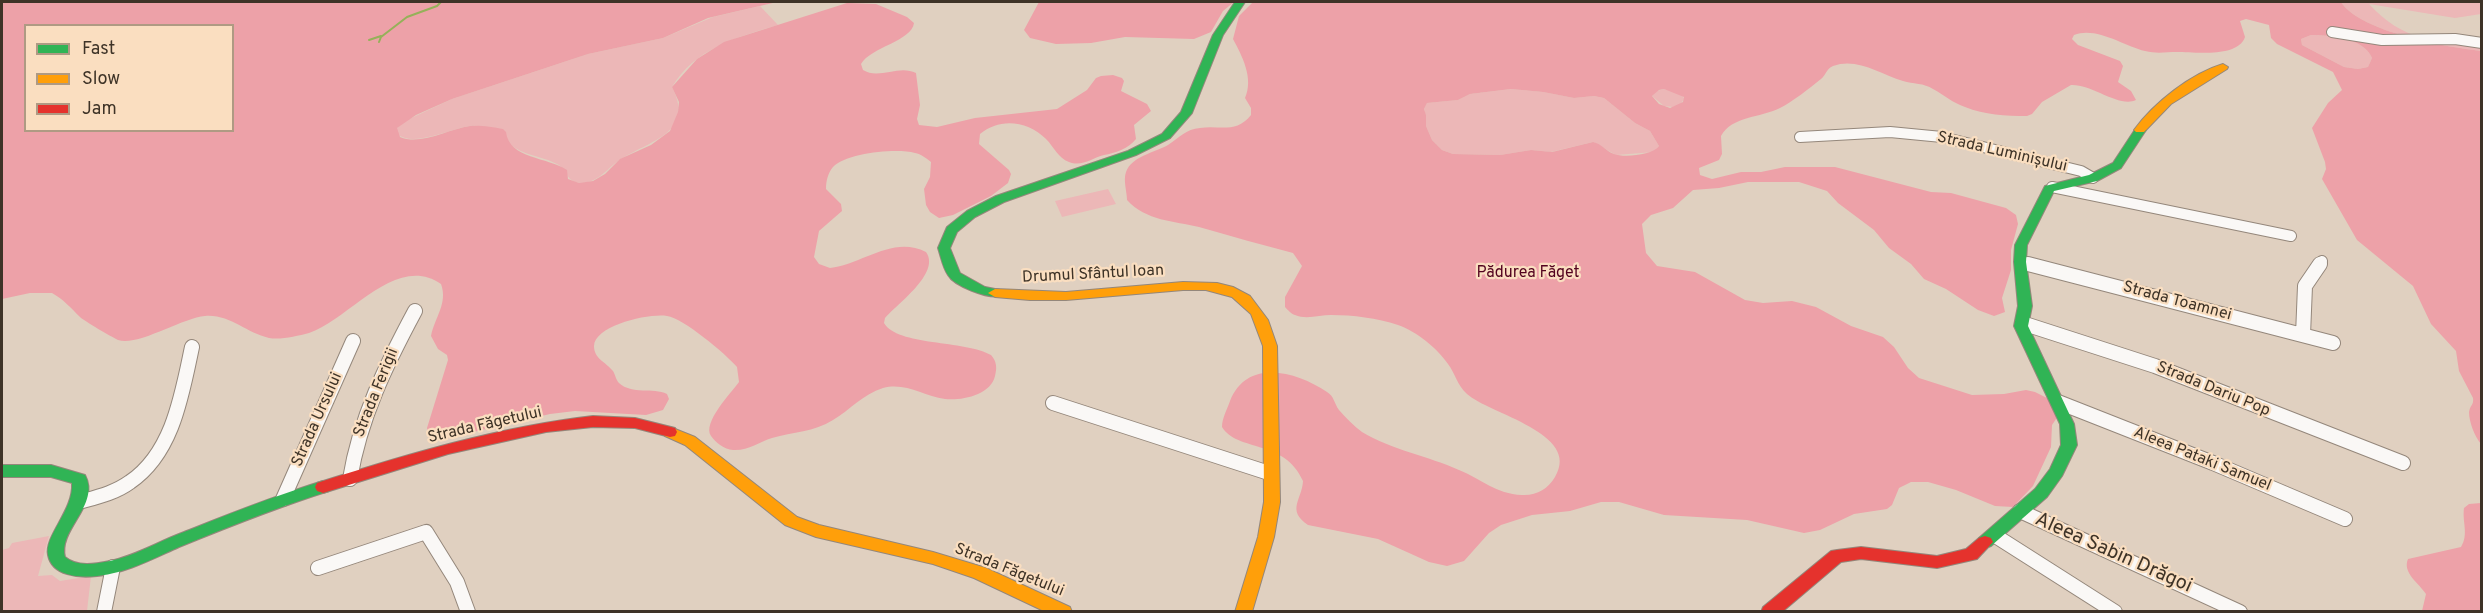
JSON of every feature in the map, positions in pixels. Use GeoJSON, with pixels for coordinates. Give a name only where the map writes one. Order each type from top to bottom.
{"type":"FeatureCollection","features":[{"type":"Feature","properties":{"kind":"main road","name":"Drumul Sfântul Ioan"},"geometry":{"type":"LineString","coordinates":[[1240,2],[1216,38],[1189,111],[1169,135],[1142,150],[1032,187],[979,208],[954,226],[946,237],[944,249],[949,268],[955,277],[976,289],[1002,295],[1057,297],[1206,285],[1224,289],[1243,298],[1258,312],[1268,333],[1272,502],[1266,537],[1243,612]]}},
{"type":"Feature","properties":{"kind":"main road"},"geometry":{"type":"LineString","coordinates":[[1769,612],[1837,556],[1860,553],[1937,562],[1971,554],[2041,493],[2057,472],[2069,445],[2067,424],[2022,323],[2025,306],[2020,262],[2021,245],[2046,193],[2052,187],[2093,178],[2117,165],[2152,112],[2189,85],[2223,67]]}},
{"type":"Feature","properties":{"kind":"main road","name":"Strada Făgetului"},"geometry":{"type":"LineString","coordinates":[[79,502],[55,548],[56,557],[62,566],[72,570],[113,567],[283,500],[498,436],[558,426],[602,422],[638,424],[667,430],[690,441],[791,520],[816,531],[933,558],[980,573],[1064,612]]}},
{"type":"Feature","properties":{"kind":"main road"},"geometry":{"type":"LineString","coordinates":[[2,471],[42,469],[66,473],[80,479],[83,486],[79,502]]}},
{"type":"Feature","properties":{"kind":"street"},"geometry":{"type":"LineString","coordinates":[[2332,32],[2382,40],[2455,39],[2481,43]]}},
{"type":"Feature","properties":{"kind":"street","name":"Strada Luminișului"},"geometry":{"type":"LineString","coordinates":[[1800,137],[1890,132],[1942,137],[2081,171],[2093,178]]}},
{"type":"Feature","properties":{"kind":"street"},"geometry":{"type":"LineString","coordinates":[[2052,187],[2291,236]]}},
{"type":"Feature","properties":{"kind":"street"},"geometry":{"type":"LineString","coordinates":[[2303,335],[2305,286],[2322,261]]}},
{"type":"Feature","properties":{"kind":"street","name":"Strada Toamnei"},"geometry":{"type":"LineString","coordinates":[[2020,262],[2333,343]]}},
{"type":"Feature","properties":{"kind":"street","name":"Strada Ferigii"},"geometry":{"type":"LineString","coordinates":[[350,479],[352,454],[364,421],[398,342],[415,311]]}},
{"type":"Feature","properties":{"kind":"street","name":"Strada Dariu Pop"},"geometry":{"type":"LineString","coordinates":[[2022,323],[2137,360],[2403,463]]}},
{"type":"Feature","properties":{"kind":"street","name":"Strada Ursului"},"geometry":{"type":"LineString","coordinates":[[283,500],[353,341]]}},
{"type":"Feature","properties":{"kind":"street"},"geometry":{"type":"LineString","coordinates":[[79,502],[100,498],[121,489],[143,474],[158,454],[172,429],[181,404],[192,347]]}},
{"type":"Feature","properties":{"kind":"street","name":"Aleea Pataki Samuel"},"geometry":{"type":"LineString","coordinates":[[2058,402],[2345,519]]}},
{"type":"Feature","properties":{"kind":"street"},"geometry":{"type":"LineString","coordinates":[[1053,403],[1272,474]]}},
{"type":"Feature","properties":{"kind":"street","name":"Aleea Sabin Drăgoi"},"geometry":{"type":"LineString","coordinates":[[2020,511],[2240,612]]}},
{"type":"Feature","properties":{"kind":"street"},"geometry":{"type":"LineString","coordinates":[[318,568],[426,532],[456,582],[468,612]]}},
{"type":"Feature","properties":{"kind":"street"},"geometry":{"type":"LineString","coordinates":[[1994,535],[2115,612]]}},
{"type":"Feature","properties":{"kind":"street"},"geometry":{"type":"LineString","coordinates":[[104,612],[113,567]]}},
{"type":"Feature","properties":{"kind":"shaded area"},"geometry":{"type":"Polygon","coordinates":[[[2341,2],[2481,2],[2481,14],[2455,18],[2369,4],[2394,26],[2407,33],[2434,41],[2481,47],[2481,51],[2427,42],[2385,30],[2351,13],[2341,2]]]}},
{"type":"Feature","properties":{"kind":"shaded area"},"geometry":{"type":"Polygon","coordinates":[[[760,6],[778,25],[718,46],[692,63],[672,87],[678,102],[678,115],[667,133],[618,161],[593,180],[575,182],[557,164],[518,150],[507,141],[506,135],[489,128],[462,127],[433,136],[413,139],[397,134],[397,128],[405,121],[452,99],[588,54],[663,38],[713,17],[760,6]]]}},
{"type":"Feature","properties":{"kind":"shaded area"},"geometry":{"type":"Polygon","coordinates":[[[2311,35],[2337,37],[2362,46],[2372,58],[2368,67],[2358,69],[2344,67],[2302,45],[2301,39],[2311,35]]]}},
{"type":"Feature","properties":{"kind":"shaded area"},"geometry":{"type":"Polygon","coordinates":[[[1511,89],[1574,98],[1594,96],[1604,98],[1635,123],[1650,131],[1659,146],[1654,152],[1616,155],[1593,142],[1551,152],[1531,150],[1500,155],[1453,154],[1442,150],[1432,140],[1426,126],[1424,109],[1427,103],[1458,100],[1470,94],[1511,89]]]}},
{"type":"Feature","properties":{"kind":"shaded area"},"geometry":{"type":"Polygon","coordinates":[[[1664,89],[1682,94],[1684,99],[1680,105],[1664,106],[1652,96],[1664,89]]]}},
{"type":"Feature","properties":{"kind":"shaded area"},"geometry":{"type":"Polygon","coordinates":[[[1108,189],[1116,204],[1062,217],[1055,201],[1108,189]]]}},
{"type":"Feature","properties":{"kind":"shaded area"},"geometry":{"type":"Polygon","coordinates":[[[49,536],[38,576],[52,575],[60,581],[91,576],[87,611],[2,611],[2,550],[9,548],[12,543],[49,536]]]}},
{"type":"Feature","properties":{"kind":"green space"},"geometry":{"type":"Polygon","coordinates":[[[2,2],[777,2],[708,18],[663,38],[588,54],[452,99],[416,115],[397,128],[400,137],[417,140],[470,126],[503,129],[514,148],[567,170],[568,179],[579,183],[593,181],[605,174],[620,159],[651,145],[670,131],[678,112],[679,102],[672,87],[697,59],[724,42],[847,3],[876,4],[907,17],[914,23],[906,35],[873,53],[861,64],[863,70],[869,73],[903,70],[916,73],[920,105],[917,119],[919,125],[937,127],[975,118],[1057,109],[1087,90],[1096,78],[1113,75],[1124,81],[1121,91],[1147,104],[1151,111],[1134,125],[1136,139],[1125,148],[1078,163],[1062,158],[1046,139],[1031,128],[1005,123],[988,129],[980,134],[979,144],[1009,170],[1011,174],[1008,183],[991,196],[953,215],[939,218],[930,212],[926,205],[924,189],[930,177],[931,162],[921,155],[896,151],[872,153],[849,158],[833,167],[826,189],[841,204],[842,211],[819,231],[814,257],[819,264],[830,268],[878,252],[902,247],[926,252],[929,260],[928,269],[923,278],[916,288],[885,318],[884,323],[891,330],[903,336],[979,350],[991,355],[996,365],[995,376],[988,388],[982,392],[959,399],[945,399],[899,387],[883,388],[869,394],[826,424],[772,438],[744,449],[733,450],[723,447],[713,439],[709,430],[724,400],[739,382],[737,367],[693,330],[667,316],[649,316],[613,326],[603,332],[594,346],[598,357],[613,371],[618,382],[624,387],[667,394],[669,399],[663,410],[646,415],[575,411],[550,414],[435,441],[430,439],[427,428],[448,360],[447,355],[438,349],[431,336],[442,304],[441,284],[424,277],[407,277],[390,282],[325,326],[309,333],[279,338],[261,336],[222,318],[205,316],[148,336],[126,341],[118,340],[83,319],[52,293],[30,293],[2,299],[2,2]]]}},
{"type":"Feature","properties":{"kind":"green space"},"geometry":{"type":"Polygon","coordinates":[[[1039,2],[1234,2],[1223,11],[1211,32],[1194,39],[1125,37],[1091,43],[1056,44],[1030,38],[1024,30],[1039,2]]]}},
{"type":"Feature","properties":{"kind":"green space","name":"Pădurea Făget"},"geometry":{"type":"Polygon","coordinates":[[[1253,2],[2341,2],[2351,13],[2385,30],[2427,42],[2481,51],[2481,444],[2471,425],[2469,412],[2473,398],[2459,371],[2456,351],[2431,324],[2413,286],[2357,240],[2322,179],[2326,169],[2325,162],[2312,128],[2328,103],[2342,90],[2333,72],[2277,44],[2271,38],[2269,25],[2246,19],[2240,21],[2245,37],[2241,44],[2225,51],[2215,52],[2145,51],[2101,35],[2083,33],[2074,35],[2072,39],[2078,45],[2120,61],[2123,66],[2118,82],[2131,91],[2136,100],[2122,101],[2088,88],[2071,85],[2042,102],[2032,114],[2027,116],[1980,112],[1956,103],[1930,87],[1903,81],[1860,65],[1833,66],[1821,79],[1785,105],[1739,121],[1726,129],[1721,136],[1722,154],[1719,160],[1699,168],[1700,175],[1712,179],[1741,172],[1761,172],[1785,167],[1835,167],[1931,192],[1951,193],[2006,208],[2016,215],[2018,224],[2011,250],[2011,270],[2002,298],[2005,312],[1994,316],[1978,310],[1946,289],[1924,279],[1911,264],[1889,248],[1874,230],[1838,203],[1827,191],[1799,182],[1748,182],[1693,190],[1673,208],[1651,215],[1642,224],[1646,253],[1657,266],[1695,272],[1745,300],[1763,303],[1792,301],[1816,307],[1851,326],[1883,337],[1919,378],[1972,395],[2004,394],[2026,390],[2051,400],[2058,416],[2052,425],[2051,447],[2033,486],[2013,507],[1995,506],[1956,490],[1928,482],[1911,482],[1899,488],[1892,505],[1887,509],[1854,514],[1820,530],[1804,533],[1747,520],[1664,515],[1619,502],[1601,502],[1570,511],[1532,515],[1501,525],[1489,533],[1464,561],[1447,566],[1429,562],[1378,539],[1308,525],[1301,520],[1296,509],[1303,481],[1295,468],[1285,458],[1238,440],[1222,427],[1230,401],[1238,387],[1248,378],[1273,372],[1301,378],[1329,394],[1339,410],[1362,432],[1385,444],[1459,470],[1504,492],[1527,495],[1541,491],[1555,477],[1560,462],[1556,448],[1545,437],[1529,426],[1478,402],[1467,394],[1438,352],[1412,331],[1365,317],[1331,315],[1304,317],[1291,313],[1285,307],[1285,297],[1302,266],[1293,253],[1152,216],[1127,200],[1125,175],[1133,162],[1168,145],[1191,130],[1207,127],[1234,127],[1240,125],[1251,115],[1251,108],[1245,98],[1248,75],[1233,39],[1239,16],[1253,2]],[[2311,35],[2301,39],[2302,45],[2344,67],[2358,69],[2368,67],[2372,58],[2362,46],[2337,37],[2311,35]],[[1511,89],[1470,94],[1458,100],[1427,103],[1424,109],[1426,126],[1432,140],[1442,150],[1453,154],[1500,155],[1531,150],[1552,152],[1593,142],[1614,154],[1631,156],[1651,152],[1659,146],[1650,131],[1635,123],[1604,98],[1594,96],[1574,98],[1511,89]],[[1664,89],[1652,96],[1659,104],[1670,108],[1683,102],[1684,97],[1664,89]]]}},
{"type":"Feature","properties":{"kind":"green space"},"geometry":{"type":"Polygon","coordinates":[[[2481,503],[2481,611],[2422,611],[2426,594],[2409,573],[2408,559],[2461,547],[2465,533],[2464,508],[2469,504],[2481,503]]]}},
{"type":"Feature","properties":{"kind":"waterway"},"geometry":{"type":"LineString","coordinates":[[379,42],[381,37],[407,17],[437,6],[441,2]]}},
{"type":"Feature","properties":{"kind":"waterway"},"geometry":{"type":"LineString","coordinates":[[369,40],[381,36]]}},
{"type":"Feature","properties":{"kind":"traffic: fast"},"geometry":{"type":"LineString","coordinates":[[995,293],[981,290],[954,275],[944,248],[951,230],[971,214],[1000,199],[1132,153],[1166,136],[1186,113],[1218,35],[1240,2]]}},
{"type":"Feature","properties":{"kind":"traffic: fast"},"geometry":{"type":"LineString","coordinates":[[1985,542],[2041,493],[2057,472],[2069,445],[2067,424],[2021,326],[2025,306],[2020,262],[2021,245],[2049,189],[2093,178],[2117,165],[2140,130]]}},
{"type":"Feature","properties":{"kind":"traffic: fast"},"geometry":{"type":"LineString","coordinates":[[2,471],[51,471],[80,479],[81,490],[78,501],[56,548],[59,562],[72,569],[80,570],[106,568],[128,562],[248,513],[323,487]]}},
{"type":"Feature","properties":{"kind":"traffic: slow"},"geometry":{"type":"LineString","coordinates":[[2140,130],[2167,101],[2188,86],[2223,67]]}},
{"type":"Feature","properties":{"kind":"traffic: slow"},"geometry":{"type":"LineString","coordinates":[[995,293],[1066,296],[1206,286],[1237,294],[1257,312],[1270,346],[1272,502],[1266,537],[1243,612]]}},
{"type":"Feature","properties":{"kind":"traffic: slow"},"geometry":{"type":"LineString","coordinates":[[670,432],[690,441],[791,521],[816,531],[933,558],[980,573],[1064,612]]}},
{"type":"Feature","properties":{"kind":"traffic: jam"},"geometry":{"type":"LineString","coordinates":[[323,487],[448,449],[497,436],[546,427],[593,422],[635,423],[670,432]]}},
{"type":"Feature","properties":{"kind":"traffic: jam"},"geometry":{"type":"LineString","coordinates":[[1769,612],[1837,556],[1861,553],[1937,562],[1971,554],[1985,542]]}}]}
